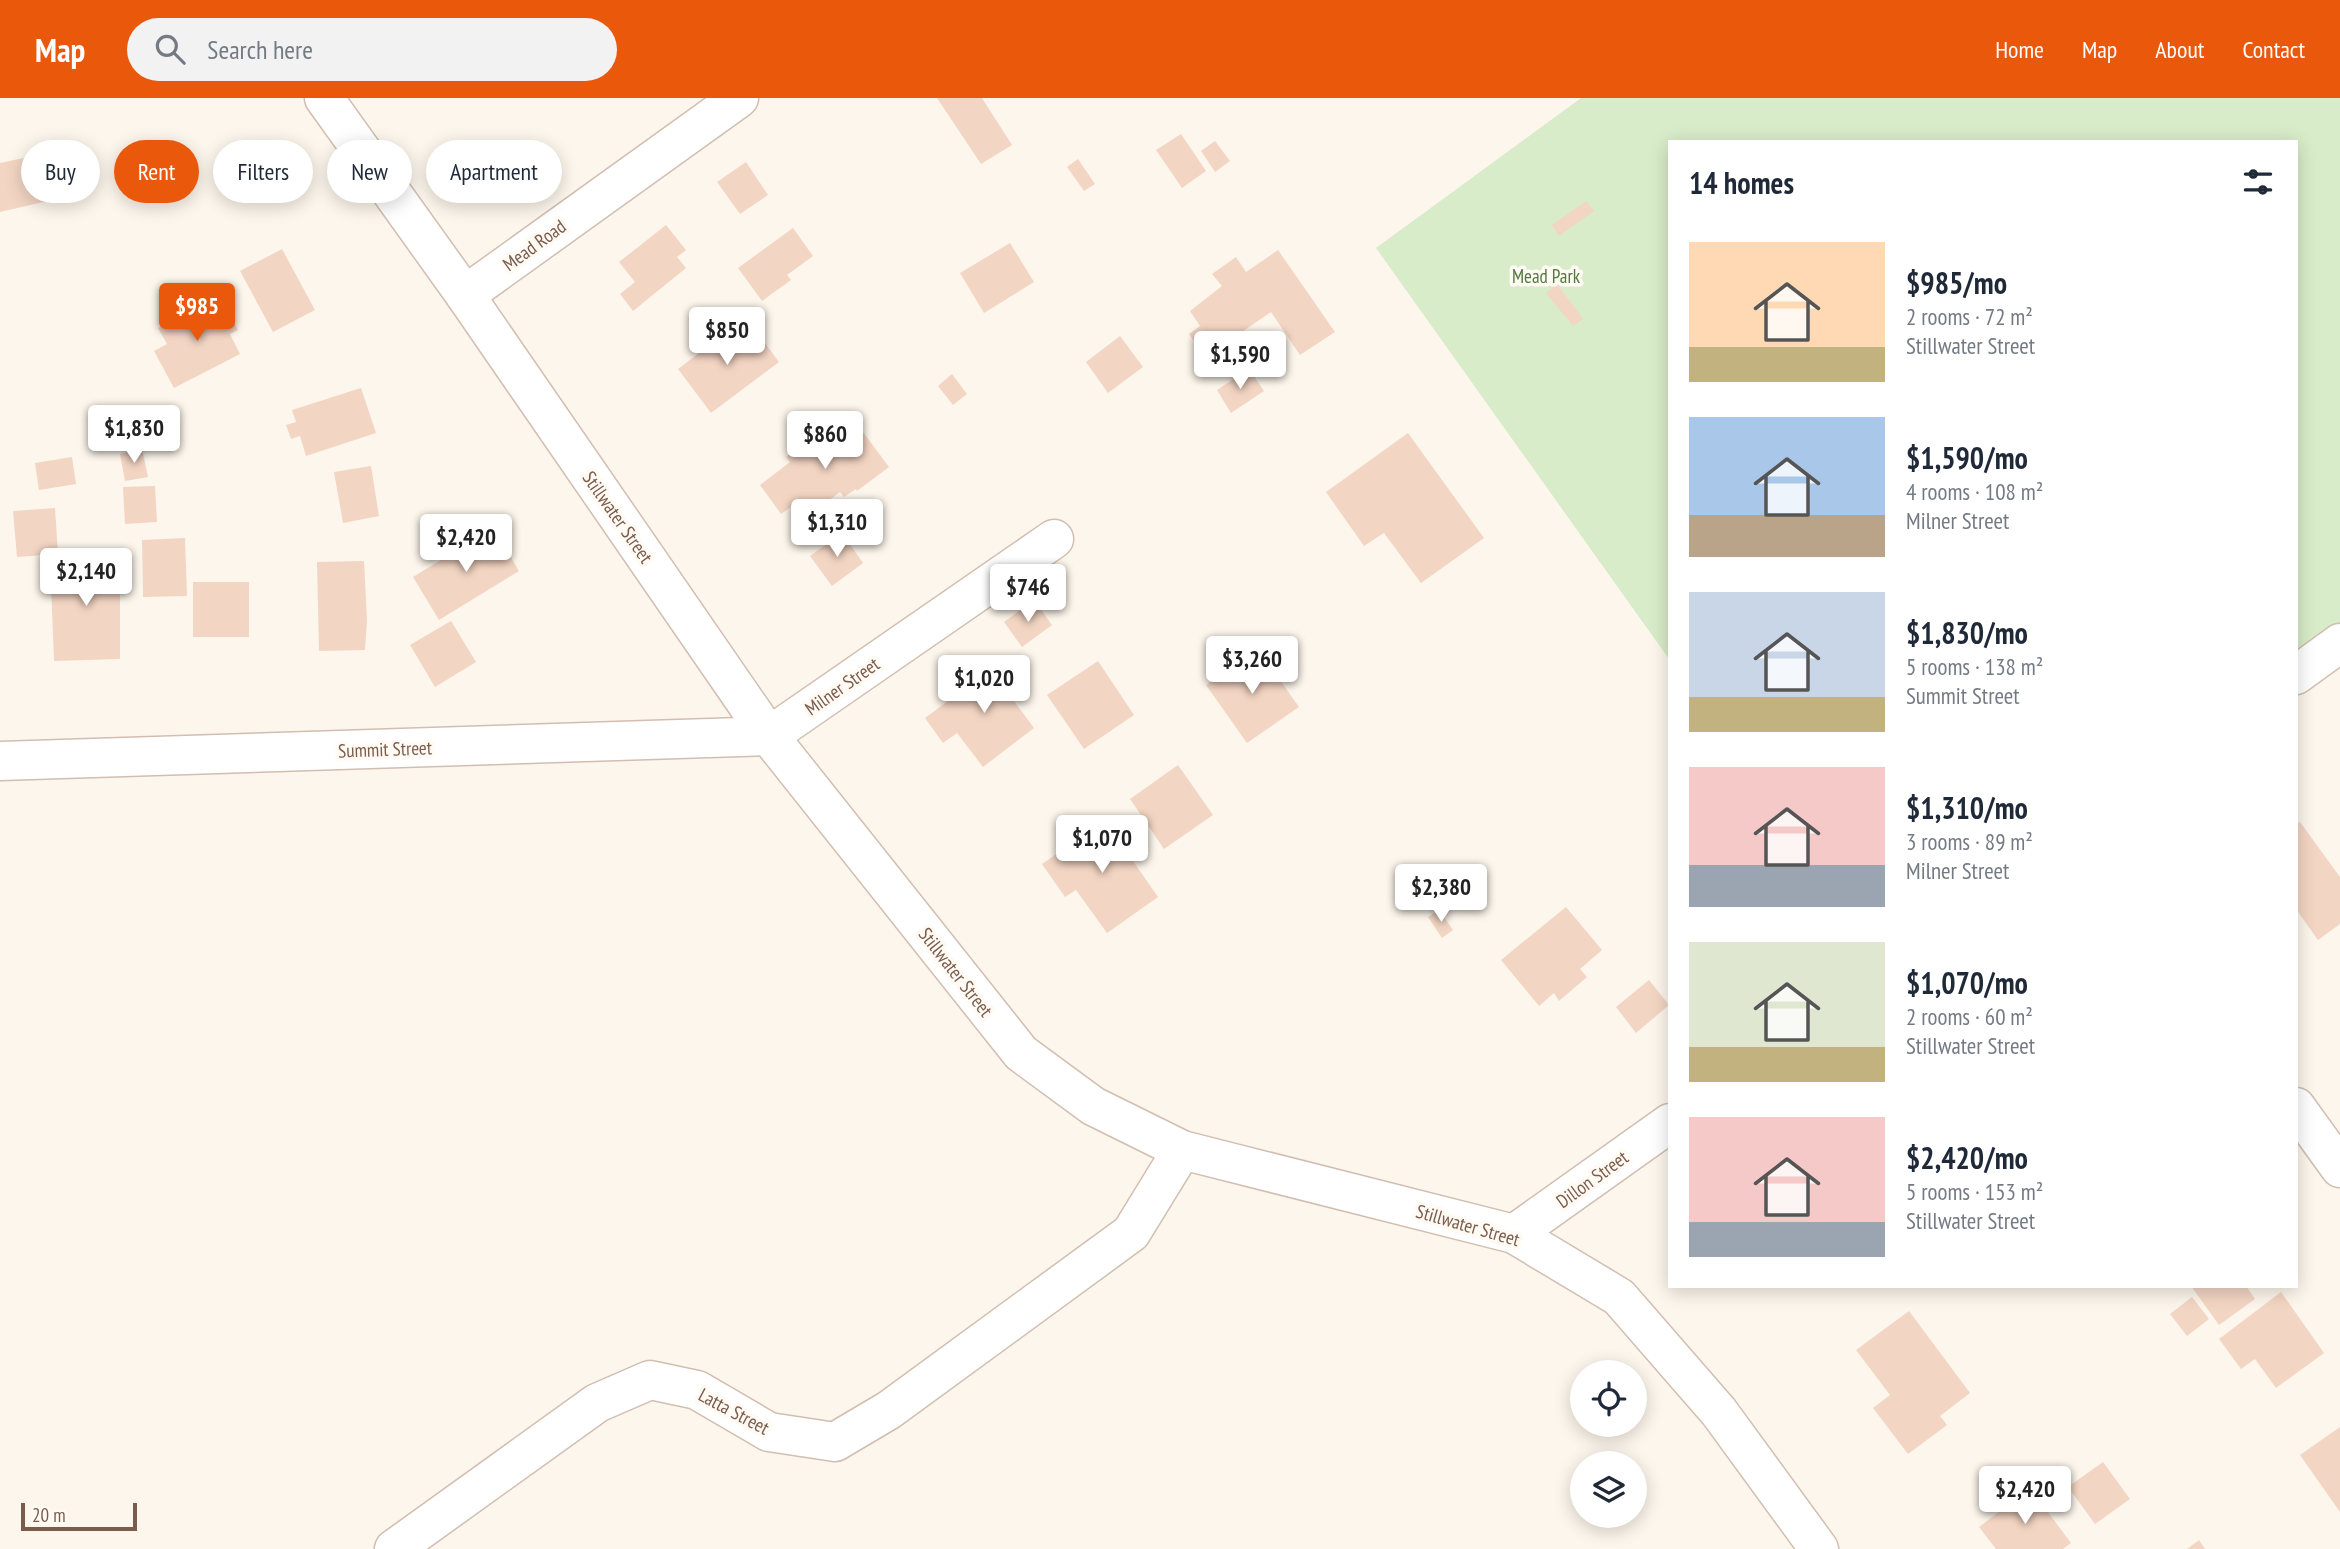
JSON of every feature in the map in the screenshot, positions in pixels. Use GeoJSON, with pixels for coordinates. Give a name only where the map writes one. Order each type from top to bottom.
{"type":"FeatureCollection","features":[{"type":"Feature","properties":{"kind":"street","name":"Stillwater Street"},"geometry":{"type":"LineString","coordinates":[[324,98],[465,295],[769,736],[1021,1053],[1093,1106],[1182,1150],[1514,1234],[1619,1297],[1719,1412],[1819,1549]]}},
{"type":"Feature","properties":{"kind":"street","name":"Mead Road"},"geometry":{"type":"LineString","coordinates":[[465,295],[739,98]]}},
{"type":"Feature","properties":{"kind":"street","name":"Milner Street"},"geometry":{"type":"LineString","coordinates":[[769,736],[1054,540]]}},
{"type":"Feature","properties":{"kind":"street"},"geometry":{"type":"LineString","coordinates":[[2298,673],[2340,643]]}},
{"type":"Feature","properties":{"kind":"street","name":"Summit Street"},"geometry":{"type":"LineString","coordinates":[[0,761],[769,736]]}},
{"type":"Feature","properties":{"kind":"street"},"geometry":{"type":"LineString","coordinates":[[2298,1110],[2340,1168]]}},
{"type":"Feature","properties":{"kind":"street","name":"Dillon Street"},"geometry":{"type":"LineString","coordinates":[[1514,1234],[1668,1124]]}},
{"type":"Feature","properties":{"kind":"street","name":"Latta Street"},"geometry":{"type":"LineString","coordinates":[[394,1549],[597,1403],[650,1380],[697,1390],[769,1432],[835,1441],[889,1410],[1131,1233],[1182,1150]]}},
{"type":"Feature","properties":{"kind":"green space","name":"Mead Park"},"geometry":{"type":"Polygon","coordinates":[[[1581,98],[2340,98],[2340,631],[2298,661],[2298,140],[1668,140],[1668,658],[1376,248],[1581,98]]]}},
{"type":"Feature","properties":{"kind":"building"},"geometry":{"type":"Polygon","coordinates":[[[937,98],[982,98],[1012,145],[981,164],[937,98]]]}},
{"type":"Feature","properties":{"kind":"building"},"geometry":{"type":"Polygon","coordinates":[[[1181,134],[1206,171],[1182,188],[1156,150],[1181,134]]]}},
{"type":"Feature","properties":{"kind":"building"},"geometry":{"type":"Polygon","coordinates":[[[1215,141],[1230,161],[1215,172],[1201,151],[1215,141]]]}},
{"type":"Feature","properties":{"kind":"building"},"geometry":{"type":"Polygon","coordinates":[[[21,159],[21,203],[39,203],[0,212],[0,163],[21,159]]]}},
{"type":"Feature","properties":{"kind":"building"},"geometry":{"type":"Polygon","coordinates":[[[1078,159],[1095,184],[1084,191],[1067,167],[1078,159]]]}},
{"type":"Feature","properties":{"kind":"building"},"geometry":{"type":"Polygon","coordinates":[[[746,162],[768,195],[740,214],[717,182],[746,162]]]}},
{"type":"Feature","properties":{"kind":"building"},"geometry":{"type":"Polygon","coordinates":[[[1586,201],[1594,211],[1559,236],[1552,225],[1586,201]]]}},
{"type":"Feature","properties":{"kind":"building"},"geometry":{"type":"Polygon","coordinates":[[[666,225],[686,250],[677,257],[686,268],[633,311],[620,294],[635,282],[619,262],[666,225]]]}},
{"type":"Feature","properties":{"kind":"building"},"geometry":{"type":"Polygon","coordinates":[[[793,228],[813,256],[787,275],[791,280],[762,301],[738,268],[793,228]]]}},
{"type":"Feature","properties":{"kind":"building"},"geometry":{"type":"Polygon","coordinates":[[[1010,243],[1034,282],[984,313],[960,273],[1010,243]]]}},
{"type":"Feature","properties":{"kind":"building"},"geometry":{"type":"Polygon","coordinates":[[[282,249],[315,310],[273,332],[240,271],[282,249]]]}},
{"type":"Feature","properties":{"kind":"building"},"geometry":{"type":"Polygon","coordinates":[[[1278,250],[1335,332],[1300,355],[1271,312],[1233,338],[1241,351],[1214,369],[1189,334],[1200,326],[1190,311],[1222,286],[1212,274],[1236,257],[1246,272],[1278,250]]]}},
{"type":"Feature","properties":{"kind":"building"},"geometry":{"type":"Polygon","coordinates":[[[1557,284],[1583,319],[1573,326],[1546,293],[1557,284]]]}},
{"type":"Feature","properties":{"kind":"building"},"geometry":{"type":"Polygon","coordinates":[[[211,300],[219,316],[228,311],[238,330],[230,334],[240,354],[174,388],[154,351],[167,344],[158,328],[211,300]]]}},
{"type":"Feature","properties":{"kind":"building"},"geometry":{"type":"Polygon","coordinates":[[[736,325],[749,341],[758,334],[779,362],[711,413],[678,369],[736,325]]]}},
{"type":"Feature","properties":{"kind":"building"},"geometry":{"type":"Polygon","coordinates":[[[1120,336],[1143,367],[1108,393],[1086,362],[1120,336]]]}},
{"type":"Feature","properties":{"kind":"building"},"geometry":{"type":"Polygon","coordinates":[[[1249,369],[1264,391],[1231,413],[1217,390],[1249,369]]]}},
{"type":"Feature","properties":{"kind":"building"},"geometry":{"type":"Polygon","coordinates":[[[952,374],[967,394],[953,405],[938,386],[952,374]]]}},
{"type":"Feature","properties":{"kind":"building"},"geometry":{"type":"Polygon","coordinates":[[[361,388],[376,433],[306,456],[300,436],[291,439],[286,425],[296,422],[292,410],[361,388]]]}},
{"type":"Feature","properties":{"kind":"building"},"geometry":{"type":"Polygon","coordinates":[[[851,416],[889,467],[857,491],[856,489],[844,497],[840,492],[801,521],[791,507],[781,514],[760,485],[790,462],[786,457],[798,447],[804,454],[851,416]]]}},
{"type":"Feature","properties":{"kind":"building"},"geometry":{"type":"Polygon","coordinates":[[[1408,433],[1484,538],[1421,583],[1384,533],[1364,546],[1326,492],[1408,433]]]}},
{"type":"Feature","properties":{"kind":"building"},"geometry":{"type":"Polygon","coordinates":[[[142,449],[148,477],[125,481],[120,454],[142,449]]]}},
{"type":"Feature","properties":{"kind":"building"},"geometry":{"type":"Polygon","coordinates":[[[72,457],[76,484],[39,490],[35,463],[72,457]]]}},
{"type":"Feature","properties":{"kind":"building"},"geometry":{"type":"Polygon","coordinates":[[[371,466],[379,516],[343,523],[334,472],[371,466]]]}},
{"type":"Feature","properties":{"kind":"building"},"geometry":{"type":"Polygon","coordinates":[[[155,486],[157,522],[125,524],[123,487],[155,486]]]}},
{"type":"Feature","properties":{"kind":"building"},"geometry":{"type":"Polygon","coordinates":[[[55,508],[58,554],[17,557],[13,511],[55,508]]]}},
{"type":"Feature","properties":{"kind":"building"},"geometry":{"type":"Polygon","coordinates":[[[493,528],[519,571],[439,620],[413,577],[493,528]]]}},
{"type":"Feature","properties":{"kind":"building"},"geometry":{"type":"Polygon","coordinates":[[[842,533],[863,563],[832,586],[810,556],[842,533]]]}},
{"type":"Feature","properties":{"kind":"building"},"geometry":{"type":"Polygon","coordinates":[[[185,538],[187,596],[143,597],[142,540],[185,538]]]}},
{"type":"Feature","properties":{"kind":"building"},"geometry":{"type":"Polygon","coordinates":[[[84,553],[99,553],[100,558],[120,557],[120,659],[54,661],[50,559],[85,558],[84,553]]]}},
{"type":"Feature","properties":{"kind":"building"},"geometry":{"type":"Polygon","coordinates":[[[364,561],[367,620],[365,650],[319,651],[317,562],[364,561]]]}},
{"type":"Feature","properties":{"kind":"building"},"geometry":{"type":"Polygon","coordinates":[[[193,582],[249,582],[249,637],[193,637],[193,582]]]}},
{"type":"Feature","properties":{"kind":"building"},"geometry":{"type":"Polygon","coordinates":[[[1034,600],[1052,625],[1022,647],[1004,622],[1034,600]]]}},
{"type":"Feature","properties":{"kind":"building"},"geometry":{"type":"Polygon","coordinates":[[[451,621],[476,662],[435,687],[410,645],[451,621]]]}},
{"type":"Feature","properties":{"kind":"building"},"geometry":{"type":"Polygon","coordinates":[[[1258,649],[1299,707],[1247,743],[1206,685],[1258,649]]]}},
{"type":"Feature","properties":{"kind":"building"},"geometry":{"type":"Polygon","coordinates":[[[1003,660],[1021,684],[1008,693],[1034,728],[983,767],[957,733],[943,743],[925,718],[1003,660]]]}},
{"type":"Feature","properties":{"kind":"building"},"geometry":{"type":"Polygon","coordinates":[[[1098,661],[1134,715],[1084,749],[1047,695],[1098,661]]]}},
{"type":"Feature","properties":{"kind":"building"},"geometry":{"type":"Polygon","coordinates":[[[1178,765],[1213,815],[1164,849],[1130,799],[1178,765]]]}},
{"type":"Feature","properties":{"kind":"building"},"geometry":{"type":"Polygon","coordinates":[[[1104,821],[1112,832],[1123,825],[1134,840],[1124,848],[1158,897],[1107,933],[1076,890],[1065,897],[1042,864],[1104,821]]]}},
{"type":"Feature","properties":{"kind":"building"},"geometry":{"type":"Polygon","coordinates":[[[2300,822],[2340,877],[2340,924],[2318,940],[2298,912],[2300,822]]]}},
{"type":"Feature","properties":{"kind":"building"},"geometry":{"type":"Polygon","coordinates":[[[1566,907],[1602,950],[1580,969],[1587,977],[1559,1001],[1554,993],[1539,1006],[1501,960],[1566,907]]]}},
{"type":"Feature","properties":{"kind":"building"},"geometry":{"type":"Polygon","coordinates":[[[1439,910],[1453,930],[1442,938],[1428,917],[1439,910]]]}},
{"type":"Feature","properties":{"kind":"building"},"geometry":{"type":"Polygon","coordinates":[[[1649,980],[1668,1004],[1636,1033],[1616,1007],[1649,980]]]}},
{"type":"Feature","properties":{"kind":"building"},"geometry":{"type":"Polygon","coordinates":[[[2192,1288],[2247,1288],[2255,1299],[2219,1325],[2192,1288]]]}},
{"type":"Feature","properties":{"kind":"building"},"geometry":{"type":"Polygon","coordinates":[[[2281,1292],[2324,1353],[2276,1388],[2255,1359],[2241,1369],[2219,1339],[2281,1292]]]}},
{"type":"Feature","properties":{"kind":"building"},"geometry":{"type":"Polygon","coordinates":[[[2192,1297],[2209,1319],[2187,1336],[2170,1314],[2192,1297]]]}},
{"type":"Feature","properties":{"kind":"building"},"geometry":{"type":"Polygon","coordinates":[[[1909,1311],[1970,1393],[1940,1416],[1947,1425],[1908,1454],[1873,1408],[1890,1395],[1856,1350],[1909,1311]]]}},
{"type":"Feature","properties":{"kind":"building"},"geometry":{"type":"Polygon","coordinates":[[[2340,1427],[2340,1512],[2300,1455],[2340,1427]]]}},
{"type":"Feature","properties":{"kind":"building"},"geometry":{"type":"Polygon","coordinates":[[[2103,1462],[2130,1499],[2095,1524],[2068,1487],[2103,1462]]]}},
{"type":"Feature","properties":{"kind":"building"},"geometry":{"type":"Polygon","coordinates":[[[2030,1488],[2071,1543],[2063,1549],[1996,1549],[1979,1527],[2030,1488]]]}},
{"type":"Feature","properties":{"kind":"building"},"geometry":{"type":"Polygon","coordinates":[[[2199,1540],[2205,1549],[2187,1549],[2199,1540]]]}}]}
